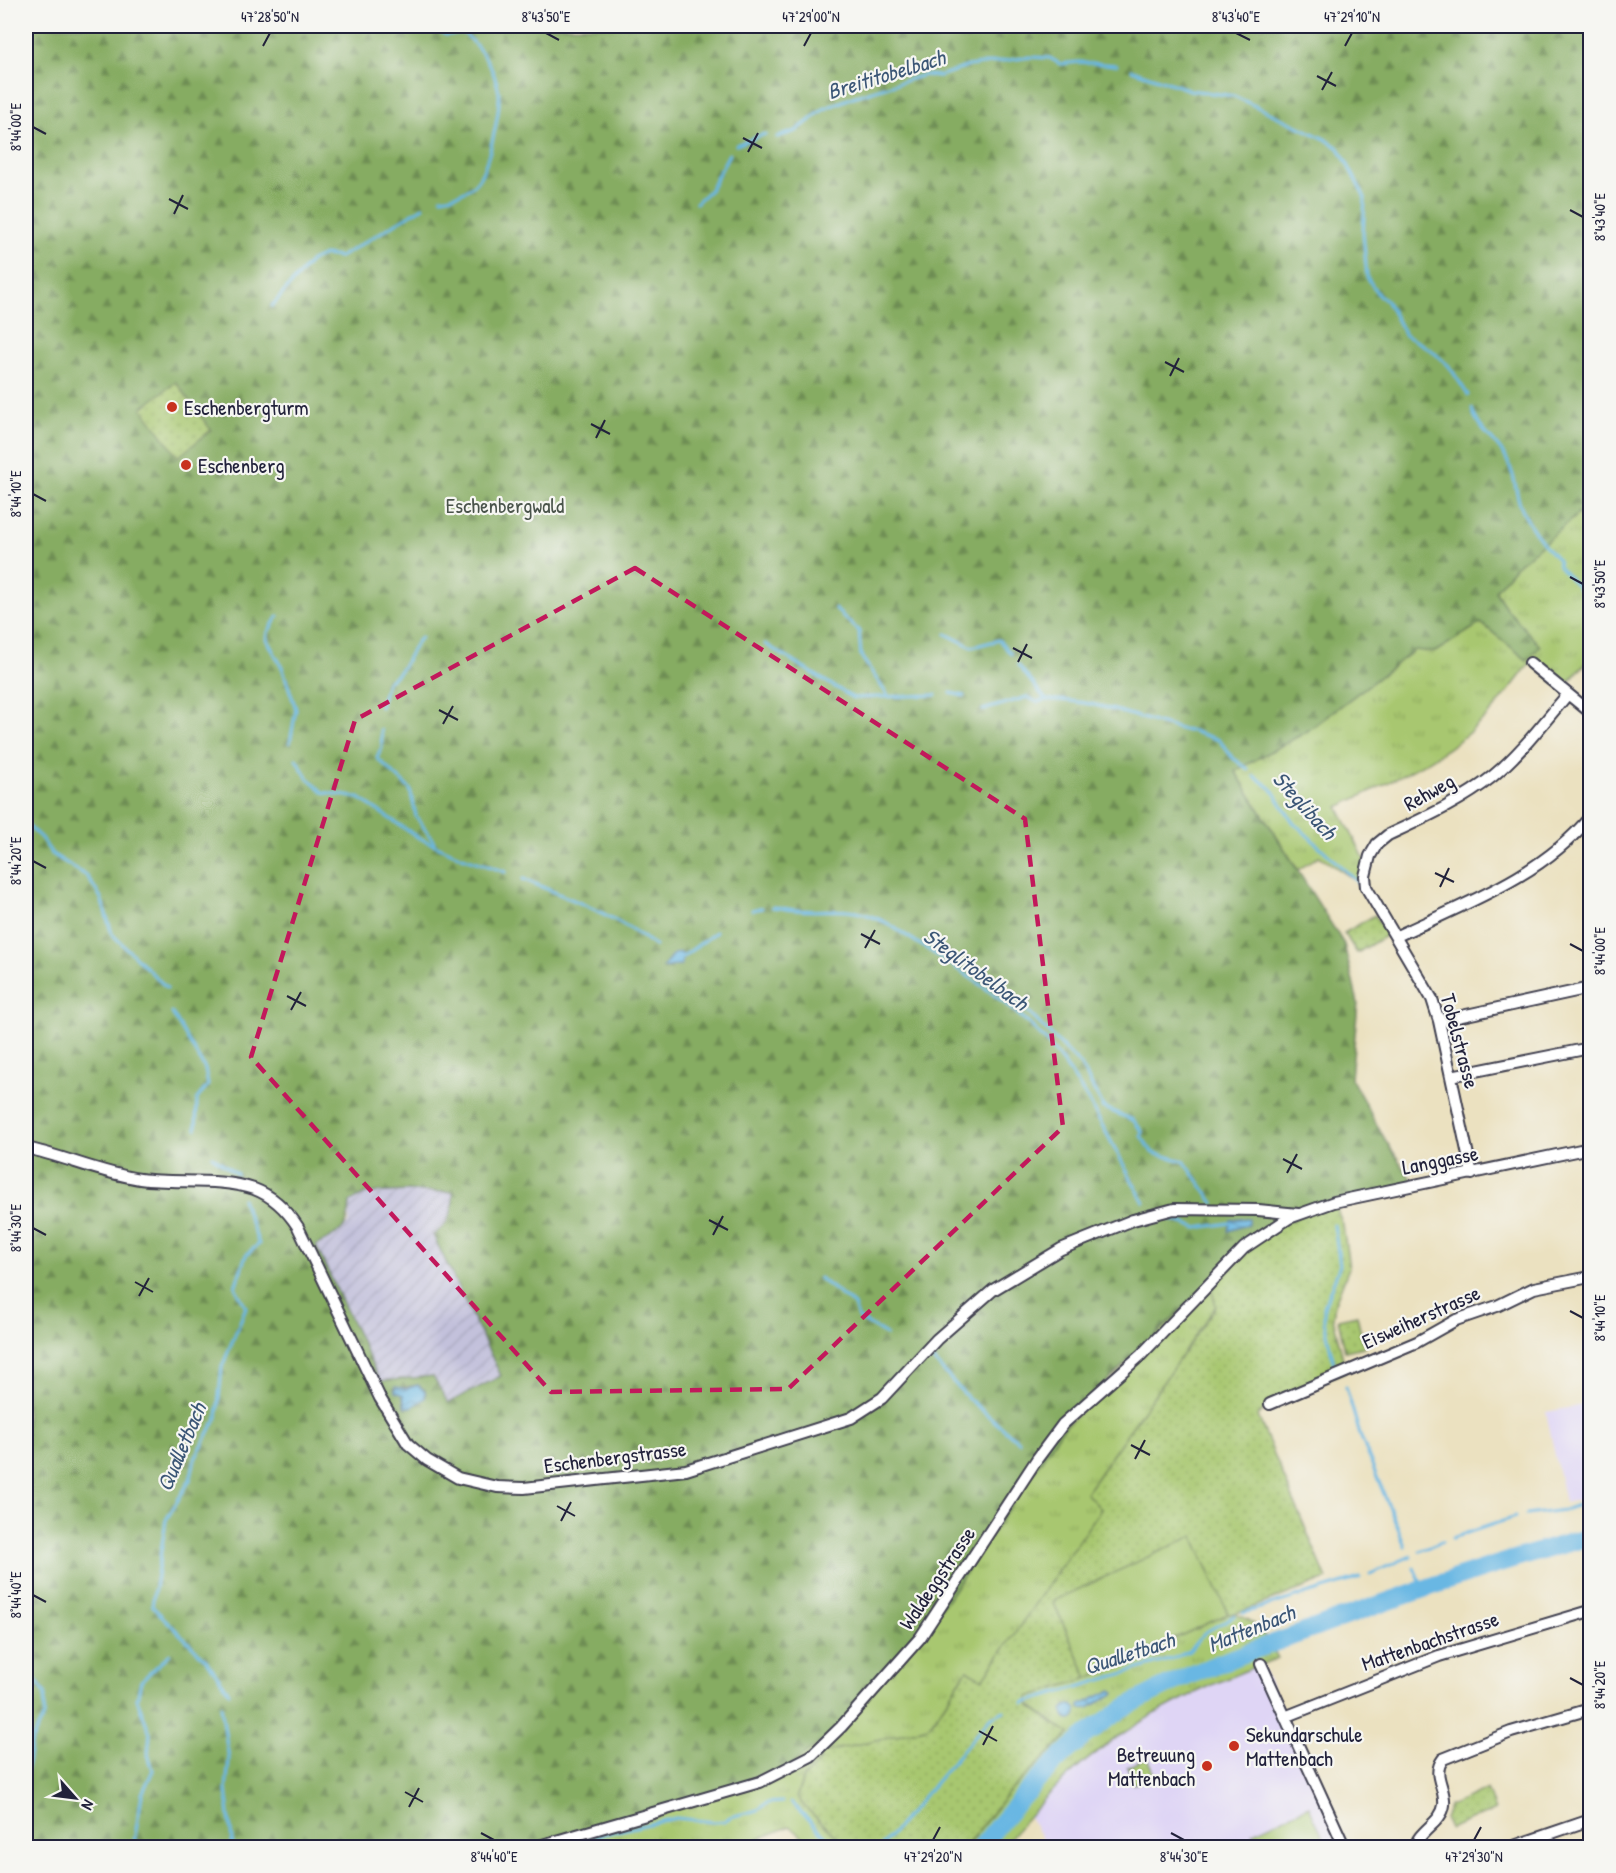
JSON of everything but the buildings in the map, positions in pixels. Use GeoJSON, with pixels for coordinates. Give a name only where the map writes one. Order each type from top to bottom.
{"type":"FeatureCollection","features":[{"type":"Feature","properties":{"kind":"street"},"geometry":{"type":"LineString","coordinates":[[1530,663],[1590,712]]}},
{"type":"Feature","properties":{"kind":"street","name":"Rehweg"},"geometry":{"type":"LineString","coordinates":[[1397,936],[1366,887],[1367,864],[1377,844],[1467,794],[1493,776],[1522,749],[1568,694]]}},
{"type":"Feature","properties":{"kind":"street"},"geometry":{"type":"LineString","coordinates":[[1397,936],[1529,870],[1556,850],[1590,817]]}},
{"type":"Feature","properties":{"kind":"street","name":"Tobelstrasse"},"geometry":{"type":"LineString","coordinates":[[1397,936],[1432,999],[1439,1020],[1472,1174]]}},
{"type":"Feature","properties":{"kind":"street"},"geometry":{"type":"LineString","coordinates":[[1439,1020],[1590,988]]}},
{"type":"Feature","properties":{"kind":"street"},"geometry":{"type":"LineString","coordinates":[[1451,1076],[1590,1048]]}},
{"type":"Feature","properties":{"kind":"street","name":"Eschenbergstrasse"},"geometry":{"type":"LineString","coordinates":[[26,1148],[114,1174],[158,1181],[239,1186],[273,1199],[287,1211],[304,1239],[380,1398],[408,1444],[427,1460],[458,1478],[509,1488],[686,1470],[851,1418],[882,1398],[937,1339],[993,1290],[1061,1249],[1139,1218],[1183,1209],[1258,1210],[1298,1214]]}},
{"type":"Feature","properties":{"kind":"street","name":"Langgasse"},"geometry":{"type":"LineString","coordinates":[[1298,1214],[1334,1202],[1590,1148]]}},
{"type":"Feature","properties":{"kind":"street","name":"Waldeggstrasse"},"geometry":{"type":"LineString","coordinates":[[532,1848],[760,1782],[789,1769],[817,1751],[914,1647],[945,1603],[1037,1459],[1063,1424],[1141,1355],[1237,1254],[1270,1229],[1298,1214]]}},
{"type":"Feature","properties":{"kind":"street","name":"Eisweiherstrasse"},"geometry":{"type":"LineString","coordinates":[[1270,1404],[1417,1342],[1456,1320],[1497,1306],[1534,1288],[1590,1277]]}},
{"type":"Feature","properties":{"kind":"street","name":"Mattenbachstrasse"},"geometry":{"type":"LineString","coordinates":[[1286,1717],[1439,1656],[1590,1611]]}},
{"type":"Feature","properties":{"kind":"street"},"geometry":{"type":"LineString","coordinates":[[1262,1664],[1345,1848]]}},
{"type":"Feature","properties":{"kind":"street"},"geometry":{"type":"LineString","coordinates":[[1414,1848],[1421,1834],[1438,1819],[1444,1806],[1437,1775],[1438,1765],[1443,1759],[1511,1732],[1590,1709]]}},
{"type":"Feature","properties":{"kind":"street"},"geometry":{"type":"LineString","coordinates":[[1508,1848],[1590,1820]]}},
{"type":"Feature","properties":{"kind":"highlighted area"},"geometry":{"type":"Polygon","coordinates":[[[635,568],[1025,819],[1063,1127],[788,1389],[551,1392],[251,1057],[355,720],[635,568]]]}},
{"type":"Feature","properties":{"kind":"shaded area"},"geometry":{"type":"Polygon","coordinates":[[[454,1192],[454,1208],[445,1227],[433,1235],[501,1376],[448,1403],[433,1376],[380,1381],[315,1246],[343,1229],[349,1222],[350,1202],[367,1193],[454,1192]]]}},
{"type":"Feature","properties":{"kind":"shaded area"},"geometry":{"type":"Polygon","coordinates":[[[1590,1404],[1590,1497],[1565,1503],[1546,1412],[1590,1404]]]}},
{"type":"Feature","properties":{"kind":"shaded area"},"geometry":{"type":"Polygon","coordinates":[[[1261,1664],[1340,1836],[1316,1848],[1047,1847],[1028,1815],[1062,1779],[1116,1736],[1156,1711],[1198,1689],[1261,1664]]]}},
{"type":"Feature","properties":{"kind":"green space","name":"Eschenbergwald"},"geometry":{"type":"Polygon","coordinates":[[[26,26],[1590,26],[1590,504],[1515,567],[1495,591],[1506,608],[1540,646],[1527,660],[1481,623],[1435,652],[1415,650],[1306,732],[1235,771],[1344,944],[1358,1003],[1351,1078],[1386,1141],[1415,1185],[1334,1202],[1210,1282],[1072,1415],[945,1603],[841,1727],[779,1774],[532,1847],[26,1848],[26,26]],[[453,1192],[367,1193],[350,1202],[345,1226],[316,1246],[380,1381],[433,1376],[448,1403],[501,1376],[433,1235],[450,1216],[453,1192]],[[418,1385],[394,1389],[403,1395],[404,1406],[407,1408],[426,1396],[425,1390],[418,1385]]]}},
{"type":"Feature","properties":{"kind":"green space"},"geometry":{"type":"Polygon","coordinates":[[[176,382],[211,430],[178,457],[142,408],[176,382]]]}},
{"type":"Feature","properties":{"kind":"green space"},"geometry":{"type":"Polygon","coordinates":[[[1590,504],[1590,659],[1562,689],[1530,663],[1493,710],[1459,741],[1400,777],[1338,807],[1367,864],[1366,887],[1319,856],[1298,870],[1235,771],[1306,732],[1415,650],[1435,652],[1481,623],[1527,660],[1506,608],[1495,591],[1515,567],[1590,504]]]}},
{"type":"Feature","properties":{"kind":"green space"},"geometry":{"type":"Polygon","coordinates":[[[1375,915],[1387,935],[1357,953],[1344,933],[1375,915]]]}},
{"type":"Feature","properties":{"kind":"green space"},"geometry":{"type":"Polygon","coordinates":[[[1334,1202],[1343,1225],[1349,1268],[1335,1303],[1333,1318],[1346,1371],[1270,1404],[1258,1416],[1327,1579],[1235,1614],[1228,1614],[1193,1537],[1053,1601],[1088,1678],[1028,1697],[1030,1706],[1069,1734],[1007,1794],[965,1847],[848,1847],[804,1806],[797,1796],[803,1778],[821,1760],[811,1756],[929,1727],[967,1670],[983,1679],[1101,1509],[1086,1493],[1216,1306],[1210,1282],[1270,1229],[1334,1202]]]}},
{"type":"Feature","properties":{"kind":"green space"},"geometry":{"type":"Polygon","coordinates":[[[1210,1282],[1217,1306],[1086,1493],[1101,1509],[983,1680],[967,1670],[929,1727],[812,1756],[822,1759],[803,1778],[797,1796],[804,1806],[848,1847],[814,1847],[790,1826],[739,1847],[532,1848],[1044,1448],[1210,1282]]]}},
{"type":"Feature","properties":{"kind":"green space"},"geometry":{"type":"Polygon","coordinates":[[[1357,1315],[1364,1347],[1345,1351],[1338,1319],[1357,1315]]]}},
{"type":"Feature","properties":{"kind":"green space"},"geometry":{"type":"Polygon","coordinates":[[[1193,1536],[1228,1614],[1088,1678],[1053,1601],[1193,1536]]]}},
{"type":"Feature","properties":{"kind":"green space"},"geometry":{"type":"Polygon","coordinates":[[[1228,1614],[1253,1622],[1278,1658],[1197,1692],[1126,1732],[1093,1755],[1062,1782],[1032,1812],[1003,1847],[965,1848],[1007,1794],[1069,1734],[1030,1705],[1028,1697],[1088,1678],[1228,1614]]]}},
{"type":"Feature","properties":{"kind":"green space"},"geometry":{"type":"Polygon","coordinates":[[[1147,1758],[1155,1776],[1134,1784],[1127,1767],[1147,1758]]]}},
{"type":"Feature","properties":{"kind":"green space"},"geometry":{"type":"Polygon","coordinates":[[[1487,1790],[1495,1810],[1449,1829],[1444,1819],[1449,1806],[1487,1790]]]}},
{"type":"Feature","properties":{"kind":"green space"},"geometry":{"type":"Polygon","coordinates":[[[1309,1806],[1325,1841],[1310,1847],[1260,1847],[1253,1832],[1309,1806]]]}},
{"type":"Feature","properties":{"kind":"water"},"geometry":{"type":"Polygon","coordinates":[[[679,952],[684,956],[681,965],[663,968],[672,955],[679,952]]]}},
{"type":"Feature","properties":{"kind":"water"},"geometry":{"type":"Polygon","coordinates":[[[1249,1218],[1249,1224],[1228,1231],[1231,1220],[1249,1218]]]}},
{"type":"Feature","properties":{"kind":"water"},"geometry":{"type":"Polygon","coordinates":[[[418,1385],[425,1391],[425,1398],[412,1407],[405,1407],[403,1395],[395,1392],[395,1387],[406,1389],[418,1385]]]}},
{"type":"Feature","properties":{"kind":"water"},"geometry":{"type":"Polygon","coordinates":[[[1112,1690],[1115,1693],[1089,1708],[1080,1709],[1080,1705],[1112,1690]]]}},
{"type":"Feature","properties":{"kind":"water"},"geometry":{"type":"Polygon","coordinates":[[[1070,1705],[1075,1707],[1077,1712],[1075,1717],[1070,1719],[1065,1717],[1063,1712],[1065,1707],[1070,1705]]]}},
{"type":"Feature","properties":{"kind":"waterway"},"geometry":{"type":"LineString","coordinates":[[430,26],[446,35],[464,33],[486,60],[499,92],[494,135],[480,177],[473,186],[463,192],[441,198]]}},
{"type":"Feature","properties":{"kind":"waterway","name":"Breititobelbach"},"geometry":{"type":"LineString","coordinates":[[777,137],[796,131],[824,109],[853,97],[924,75],[939,76],[969,66],[1030,57],[1050,58],[1060,64],[1079,62],[1117,65]]}},
{"type":"Feature","properties":{"kind":"waterway","name":"Breititobelbach"},"geometry":{"type":"LineString","coordinates":[[1132,70],[1190,90],[1234,96],[1325,139],[1339,148],[1365,198],[1363,233],[1367,277],[1379,296],[1386,300],[1405,335],[1430,349],[1449,366],[1468,395]]}},
{"type":"Feature","properties":{"kind":"waterway","name":"Breititobelbach"},"geometry":{"type":"LineString","coordinates":[[736,145],[765,134]]}},
{"type":"Feature","properties":{"kind":"waterway","name":"Breititobelbach"},"geometry":{"type":"LineString","coordinates":[[696,203],[710,190],[729,154]]}},
{"type":"Feature","properties":{"kind":"waterway"},"geometry":{"type":"LineString","coordinates":[[272,306],[311,261],[324,255],[340,257],[423,207]]}},
{"type":"Feature","properties":{"kind":"waterway","name":"Breititobelbach"},"geometry":{"type":"LineString","coordinates":[[1472,409],[1482,429],[1506,458],[1513,475],[1519,502],[1539,538],[1558,560],[1559,566],[1590,601]]}},
{"type":"Feature","properties":{"kind":"waterway"},"geometry":{"type":"LineString","coordinates":[[835,609],[859,631],[861,656],[888,696]]}},
{"type":"Feature","properties":{"kind":"waterway"},"geometry":{"type":"LineString","coordinates":[[278,616],[268,632],[267,640],[282,667],[296,709],[290,743]]}},
{"type":"Feature","properties":{"kind":"waterway"},"geometry":{"type":"LineString","coordinates":[[946,634],[972,647],[999,640],[1011,654]]}},
{"type":"Feature","properties":{"kind":"waterway"},"geometry":{"type":"LineString","coordinates":[[380,707],[387,682],[399,672],[421,637]]}},
{"type":"Feature","properties":{"kind":"waterway"},"geometry":{"type":"LineString","coordinates":[[765,644],[853,698],[936,695]]}},
{"type":"Feature","properties":{"kind":"waterway","name":"Steglibach"},"geometry":{"type":"LineString","coordinates":[[1018,665],[1046,700],[1065,700],[1101,706],[1189,731]]}},
{"type":"Feature","properties":{"kind":"waterway"},"geometry":{"type":"LineString","coordinates":[[951,693],[964,696]]}},
{"type":"Feature","properties":{"kind":"waterway"},"geometry":{"type":"LineString","coordinates":[[983,710],[1027,697],[1037,702],[1046,700]]}},
{"type":"Feature","properties":{"kind":"waterway"},"geometry":{"type":"LineString","coordinates":[[381,730],[382,747],[377,758],[410,789],[416,816],[434,842]]}},
{"type":"Feature","properties":{"kind":"waterway","name":"Steglibach"},"geometry":{"type":"LineString","coordinates":[[1192,731],[1219,740],[1233,758],[1248,769]]}},
{"type":"Feature","properties":{"kind":"waterway"},"geometry":{"type":"LineString","coordinates":[[296,759],[307,777],[323,792],[359,798],[419,838],[462,857],[506,872]]}},
{"type":"Feature","properties":{"kind":"waterway","name":"Steglibach"},"geometry":{"type":"LineString","coordinates":[[1254,776],[1271,788],[1293,822],[1362,886]]}},
{"type":"Feature","properties":{"kind":"waterway","name":"Qualletbach"},"geometry":{"type":"LineString","coordinates":[[26,824],[41,838],[52,854],[87,876],[101,898],[112,934],[167,988]]}},
{"type":"Feature","properties":{"kind":"waterway"},"geometry":{"type":"LineString","coordinates":[[523,879],[608,916],[655,946]]}},
{"type":"Feature","properties":{"kind":"waterway","name":"Steglitobelbach"},"geometry":{"type":"LineString","coordinates":[[772,907],[809,911],[842,910],[874,917],[948,963],[1010,1007],[1044,1039],[1073,1077],[1144,1202]]}},
{"type":"Feature","properties":{"kind":"waterway"},"geometry":{"type":"LineString","coordinates":[[752,910],[762,908]]}},
{"type":"Feature","properties":{"kind":"waterway"},"geometry":{"type":"LineString","coordinates":[[681,958],[716,932]]}},
{"type":"Feature","properties":{"kind":"waterway"},"geometry":{"type":"LineString","coordinates":[[1012,996],[1080,1064],[1104,1108]]}},
{"type":"Feature","properties":{"kind":"waterway","name":"Qualletbach"},"geometry":{"type":"LineString","coordinates":[[172,1013],[205,1069],[208,1085],[197,1099],[196,1129]]}},
{"type":"Feature","properties":{"kind":"waterway"},"geometry":{"type":"LineString","coordinates":[[1102,1107],[1133,1120],[1142,1131],[1141,1136],[1153,1153],[1184,1161],[1214,1203]]}},
{"type":"Feature","properties":{"kind":"waterway","name":"Qualletbach"},"geometry":{"type":"LineString","coordinates":[[212,1156],[237,1174]]}},
{"type":"Feature","properties":{"kind":"waterway","name":"Qualletbach"},"geometry":{"type":"LineString","coordinates":[[229,1692],[207,1661],[152,1606],[166,1520],[190,1480],[195,1459],[217,1417],[222,1367],[246,1307],[235,1287],[246,1255],[259,1244],[242,1199]]}},
{"type":"Feature","properties":{"kind":"waterway","name":"Steglitobelbach"},"geometry":{"type":"LineString","coordinates":[[1167,1218],[1197,1228],[1230,1223]]}},
{"type":"Feature","properties":{"kind":"waterway"},"geometry":{"type":"LineString","coordinates":[[1334,1225],[1340,1265],[1324,1307],[1324,1321],[1334,1364]]}},
{"type":"Feature","properties":{"kind":"waterway"},"geometry":{"type":"LineString","coordinates":[[819,1278],[854,1305],[858,1318],[886,1335]]}},
{"type":"Feature","properties":{"kind":"waterway"},"geometry":{"type":"LineString","coordinates":[[933,1360],[969,1399],[1019,1442]]}},
{"type":"Feature","properties":{"kind":"waterway"},"geometry":{"type":"LineString","coordinates":[[1346,1387],[1360,1435],[1405,1546]]}},
{"type":"Feature","properties":{"kind":"waterway","name":"Qualletbach"},"geometry":{"type":"LineString","coordinates":[[1526,1515],[1564,1510],[1590,1501]]}},
{"type":"Feature","properties":{"kind":"waterway","name":"Qualletbach"},"geometry":{"type":"LineString","coordinates":[[1452,1538],[1515,1517]]}},
{"type":"Feature","properties":{"kind":"waterway","name":"Mattenbach"},"geometry":{"type":"LineString","coordinates":[[980,1848],[1030,1788],[1068,1751],[1108,1719],[1149,1694],[1214,1665],[1373,1607],[1481,1570],[1590,1537]]}},
{"type":"Feature","properties":{"kind":"waterway","name":"Qualletbach"},"geometry":{"type":"LineString","coordinates":[[1420,1551],[1442,1542]]}},
{"type":"Feature","properties":{"kind":"waterway","name":"Qualletbach"},"geometry":{"type":"LineString","coordinates":[[1370,1574],[1411,1556]]}},
{"type":"Feature","properties":{"kind":"waterway"},"geometry":{"type":"LineString","coordinates":[[1414,1568],[1423,1588]]}},
{"type":"Feature","properties":{"kind":"waterway","name":"Qualletbach"},"geometry":{"type":"LineString","coordinates":[[1243,1613],[1360,1578]]}},
{"type":"Feature","properties":{"kind":"waterway","name":"Qualletbach"},"geometry":{"type":"LineString","coordinates":[[1024,1703],[1172,1659],[1189,1651],[1204,1633],[1234,1616]]}},
{"type":"Feature","properties":{"kind":"waterway"},"geometry":{"type":"LineString","coordinates":[[133,1848],[142,1794],[153,1770],[148,1754],[150,1733],[137,1699],[141,1681],[170,1654]]}},
{"type":"Feature","properties":{"kind":"waterway"},"geometry":{"type":"LineString","coordinates":[[26,1666],[45,1693],[44,1716],[32,1740],[26,1773]]}},
{"type":"Feature","properties":{"kind":"waterway","name":"Qualletbach"},"geometry":{"type":"LineString","coordinates":[[221,1706],[229,1759],[226,1790],[233,1848]]}},
{"type":"Feature","properties":{"kind":"waterway","name":"Qualletbach"},"geometry":{"type":"LineString","coordinates":[[880,1848],[990,1718],[1004,1711]]}},
{"type":"Feature","properties":{"kind":"waterway","name":"Qualletbach"},"geometry":{"type":"LineString","coordinates":[[577,1840],[676,1818],[725,1821],[730,1817],[758,1810],[767,1803],[782,1802]]}},
{"type":"Feature","properties":{"kind":"waterway","name":"Qualletbach"},"geometry":{"type":"LineString","coordinates":[[791,1802],[838,1848]]}},
{"type":"Feature","properties":{"kind":"waterway","name":"Qualletbach"},"geometry":{"type":"LineString","coordinates":[[556,1848],[567,1844]]}},
{"type":"Feature","properties":{"kind":"place","name":"Eschenbergturm"},"geometry":{"type":"Point","coordinates":[172,407]}},
{"type":"Feature","properties":{"kind":"place","name":"Eschenberg"},"geometry":{"type":"Point","coordinates":[186,465]}},
{"type":"Feature","properties":{"kind":"place","name":"Sekundarschule Mattenbach"},"geometry":{"type":"Point","coordinates":[1234,1746]}},
{"type":"Feature","properties":{"kind":"place","name":"Betreuung Mattenbach"},"geometry":{"type":"Point","coordinates":[1207,1766]}}]}
